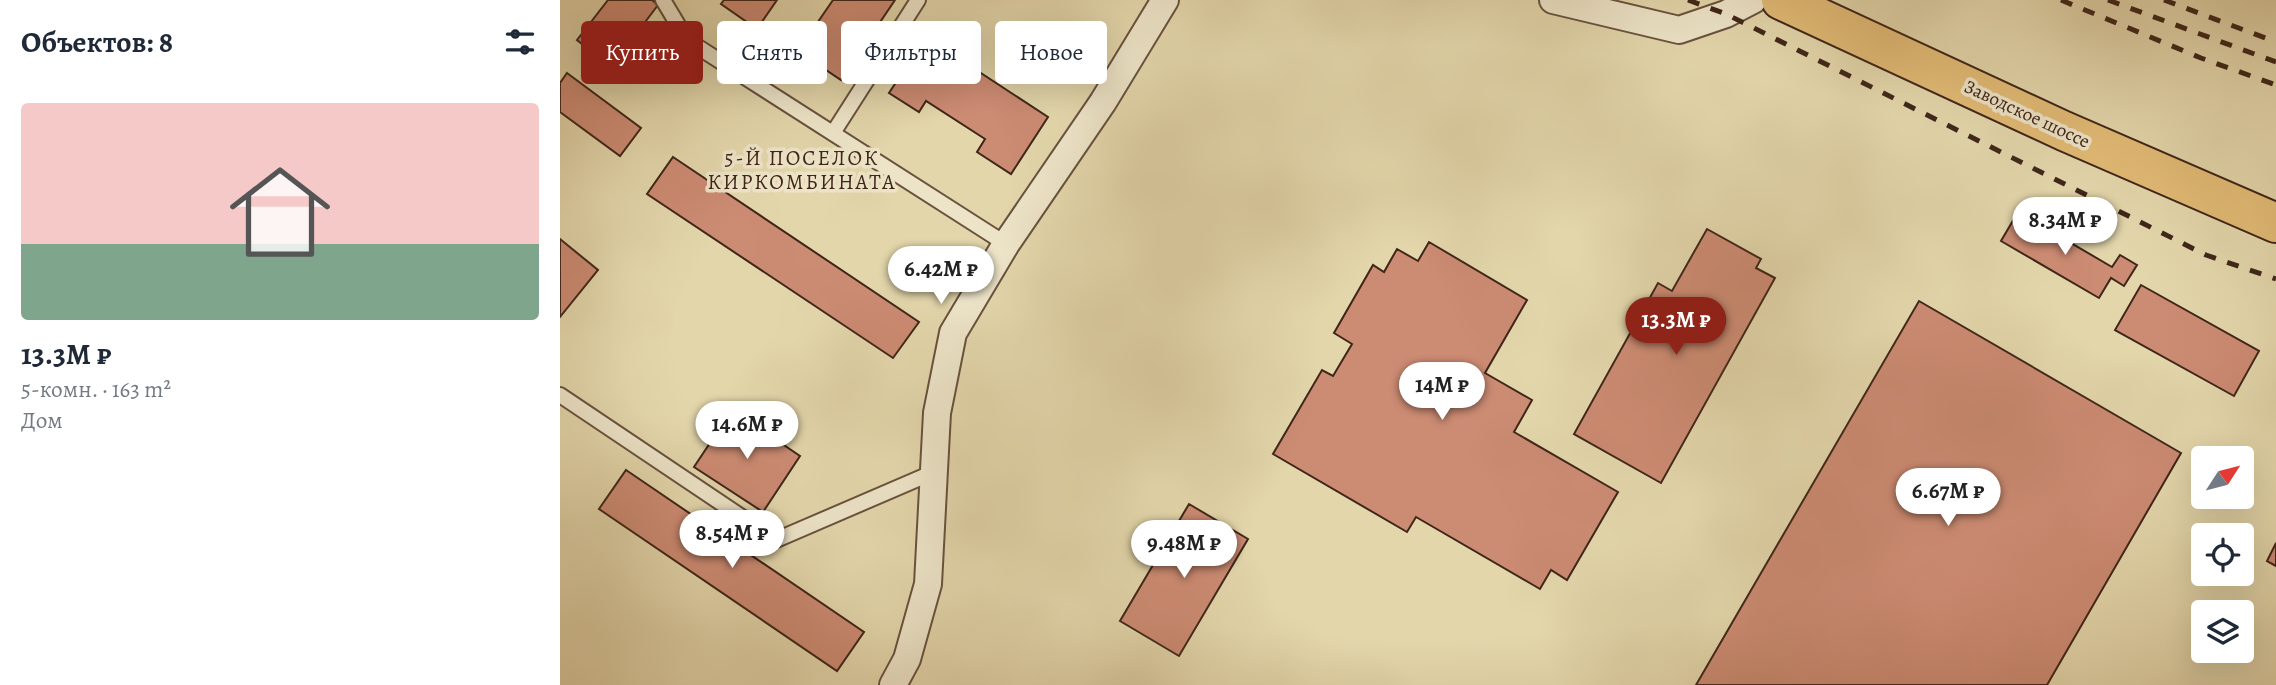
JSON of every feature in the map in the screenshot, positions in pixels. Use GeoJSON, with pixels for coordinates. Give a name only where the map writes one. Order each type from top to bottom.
{"type":"FeatureCollection","features":[{"type":"Feature","properties":{"kind":"main road","name":"Заводское шоссе"},"geometry":{"type":"LineString","coordinates":[[1781,0],[2064,131],[2276,223]]}},
{"type":"Feature","properties":{"kind":"street"},"geometry":{"type":"LineString","coordinates":[[893,685],[906,659],[928,584],[937,413],[953,333],[1006,244],[1103,102],[1165,0]]}},
{"type":"Feature","properties":{"kind":"street"},"geometry":{"type":"LineString","coordinates":[[1553,0],[1679,30],[1726,14],[1753,0]]}},
{"type":"Feature","properties":{"kind":"lane"},"geometry":{"type":"LineString","coordinates":[[663,0],[687,40],[1006,244]]}},
{"type":"Feature","properties":{"kind":"lane"},"geometry":{"type":"LineString","coordinates":[[833,133],[918,0]]}},
{"type":"Feature","properties":{"kind":"lane"},"geometry":{"type":"LineString","coordinates":[[560,395],[776,540],[934,472]]}},
{"type":"Feature","properties":{"kind":"building"},"geometry":{"type":"Polygon","coordinates":[[[608,0],[652,0],[658,5],[646,21],[592,21],[608,0]]]}},
{"type":"Feature","properties":{"kind":"building"},"geometry":{"type":"Polygon","coordinates":[[[724,0],[777,0],[763,21],[745,21],[721,4],[724,0]]]}},
{"type":"Feature","properties":{"kind":"building"},"geometry":{"type":"Polygon","coordinates":[[[833,0],[895,0],[881,21],[841,21],[841,80],[827,71],[827,21],[819,21],[833,0]]]}},
{"type":"Feature","properties":{"kind":"building"},"geometry":{"type":"Polygon","coordinates":[[[567,73],[641,128],[620,156],[560,112],[560,83],[567,73]]]}},
{"type":"Feature","properties":{"kind":"building"},"geometry":{"type":"Polygon","coordinates":[[[981,73],[1048,117],[1011,174],[977,152],[985,139],[926,101],[919,112],[889,93],[895,84],[981,84],[981,73]]]}},
{"type":"Feature","properties":{"kind":"building"},"geometry":{"type":"Polygon","coordinates":[[[673,157],[919,322],[893,358],[647,194],[673,157]]]}},
{"type":"Feature","properties":{"kind":"building"},"geometry":{"type":"Polygon","coordinates":[[[2018,212],[2112,267],[2120,255],[2137,265],[2124,286],[2111,278],[2099,298],[2001,241],[2018,212]]]}},
{"type":"Feature","properties":{"kind":"building"},"geometry":{"type":"Polygon","coordinates":[[[1707,229],[1761,259],[1756,268],[1775,278],[1661,483],[1574,434],[1658,283],[1672,291],[1707,229]]]}},
{"type":"Feature","properties":{"kind":"building"},"geometry":{"type":"Polygon","coordinates":[[[560,239],[598,270],[560,317],[560,239]]]}},
{"type":"Feature","properties":{"kind":"building"},"geometry":{"type":"Polygon","coordinates":[[[1429,242],[1527,300],[1485,373],[1532,400],[1514,432],[1618,492],[1567,580],[1551,570],[1540,589],[1416,517],[1407,532],[1273,454],[1322,370],[1333,376],[1352,344],[1334,333],[1373,265],[1384,272],[1397,249],[1418,261],[1429,242]]]}},
{"type":"Feature","properties":{"kind":"building"},"geometry":{"type":"Polygon","coordinates":[[[2141,285],[2259,351],[2234,396],[2115,330],[2141,285]]]}},
{"type":"Feature","properties":{"kind":"building"},"geometry":{"type":"Polygon","coordinates":[[[1919,301],[2181,453],[2047,685],[1696,685],[1919,301]]]}},
{"type":"Feature","properties":{"kind":"building"},"geometry":{"type":"Polygon","coordinates":[[[732,410],[800,456],[763,512],[694,467],[732,410]]]}},
{"type":"Feature","properties":{"kind":"building"},"geometry":{"type":"Polygon","coordinates":[[[626,470],[864,632],[837,671],[599,509],[626,470]]]}},
{"type":"Feature","properties":{"kind":"building"},"geometry":{"type":"Polygon","coordinates":[[[1189,504],[1248,539],[1179,656],[1120,621],[1189,504]]]}},
{"type":"Feature","properties":{"kind":"building"},"geometry":{"type":"Polygon","coordinates":[[[2276,543],[2276,566],[2267,561],[2276,543]]]}},
{"type":"Feature","properties":{"kind":"railway"},"geometry":{"type":"LineString","coordinates":[[1688,0],[1726,14],[2206,255],[2276,279]]}},
{"type":"Feature","properties":{"kind":"railway"},"geometry":{"type":"LineString","coordinates":[[2061,0],[2201,58],[2276,85]]}},
{"type":"Feature","properties":{"kind":"railway"},"geometry":{"type":"LineString","coordinates":[[2108,0],[2276,62]]}},
{"type":"Feature","properties":{"kind":"railway"},"geometry":{"type":"LineString","coordinates":[[2164,0],[2276,42]]}},
{"type":"Feature","properties":{"kind":"district","name":"5-Й ПОСЕЛОК КИРКОМБИНАТА"},"geometry":{"type":"Point","coordinates":[802,170]}}]}
